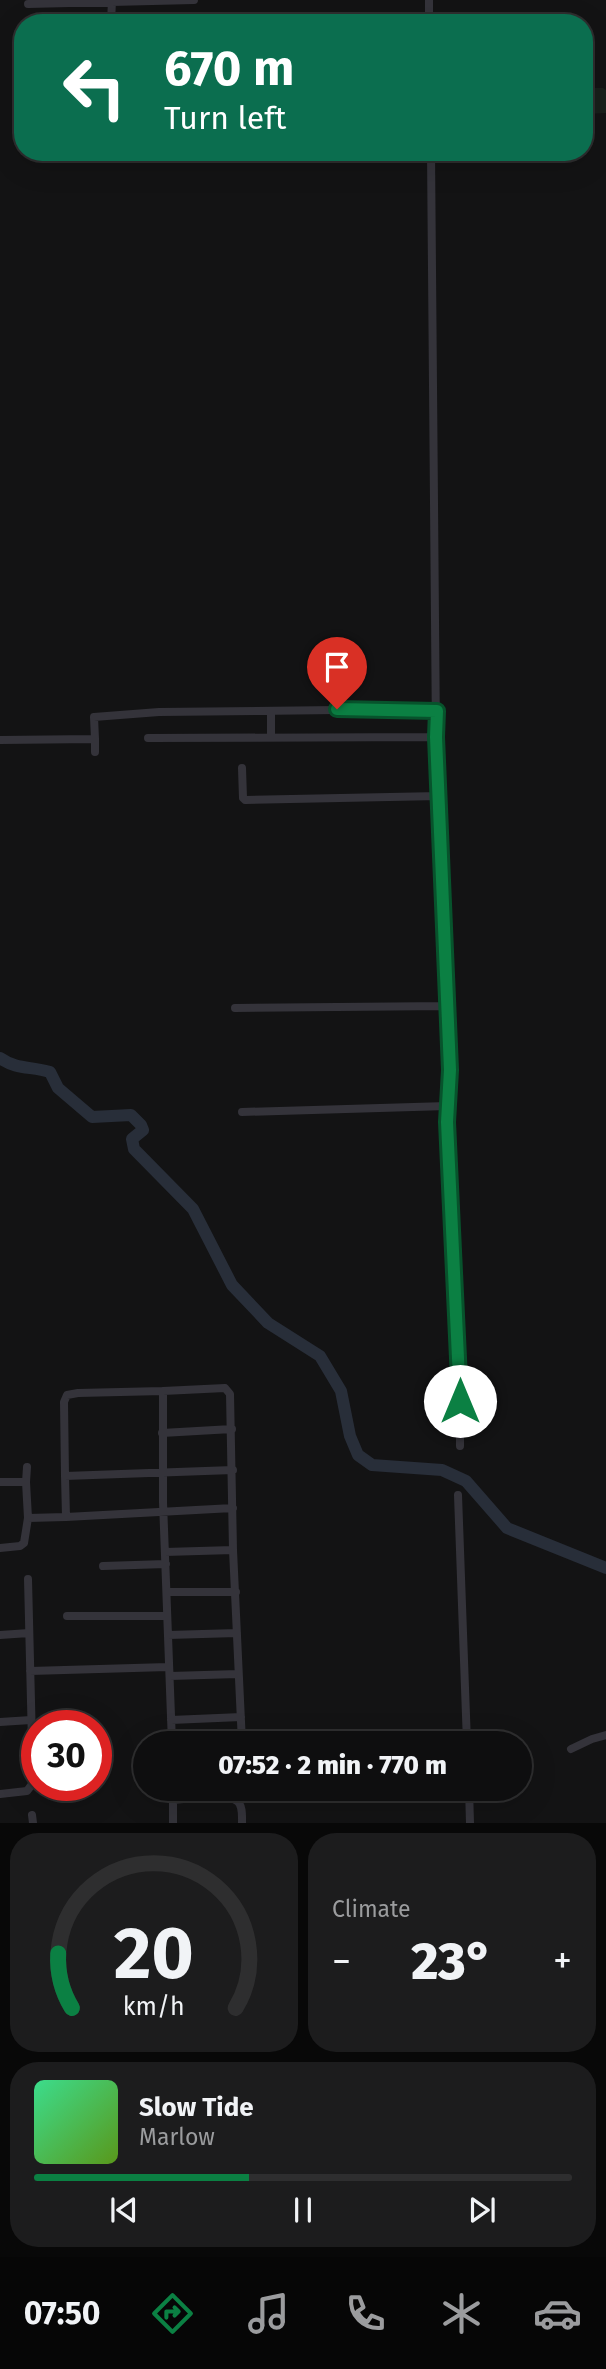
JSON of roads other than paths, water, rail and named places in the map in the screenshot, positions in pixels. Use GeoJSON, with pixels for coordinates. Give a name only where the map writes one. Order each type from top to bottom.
{"type":"FeatureCollection","features":[{"type":"Feature","properties":{"kind":"street"},"geometry":{"type":"LineString","coordinates":[[28,4],[194,0]]}},
{"type":"Feature","properties":{"kind":"street"},"geometry":{"type":"LineString","coordinates":[[431,161],[436,737],[450,1070],[447,1106],[455,1306],[460,1356],[460,1446]]}},
{"type":"Feature","properties":{"kind":"street"},"geometry":{"type":"LineString","coordinates":[[95,752],[94,717],[159,712],[337,709],[437,711]]}},
{"type":"Feature","properties":{"kind":"street"},"geometry":{"type":"LineString","coordinates":[[271,712],[271,737]]}},
{"type":"Feature","properties":{"kind":"street"},"geometry":{"type":"LineString","coordinates":[[148,738],[436,737]]}},
{"type":"Feature","properties":{"kind":"street"},"geometry":{"type":"LineString","coordinates":[[0,740],[95,739]]}},
{"type":"Feature","properties":{"kind":"street"},"geometry":{"type":"LineString","coordinates":[[242,768],[245,800],[439,796]]}},
{"type":"Feature","properties":{"kind":"street"},"geometry":{"type":"LineString","coordinates":[[235,1008],[447,1006]]}},
{"type":"Feature","properties":{"kind":"street"},"geometry":{"type":"LineString","coordinates":[[242,1112],[447,1106]]}},
{"type":"Feature","properties":{"kind":"street"},"geometry":{"type":"LineString","coordinates":[[66,1517],[64,1402],[67,1395],[228,1390],[232,1429],[233,1550],[242,1731]]}},
{"type":"Feature","properties":{"kind":"street"},"geometry":{"type":"LineString","coordinates":[[163,1391],[171,1731]]}},
{"type":"Feature","properties":{"kind":"street"},"geometry":{"type":"LineString","coordinates":[[162,1433],[232,1429]]}},
{"type":"Feature","properties":{"kind":"street"},"geometry":{"type":"LineString","coordinates":[[0,1548],[24,1544],[28,1518],[27,1467]]}},
{"type":"Feature","properties":{"kind":"street"},"geometry":{"type":"LineString","coordinates":[[65,1476],[233,1470]]}},
{"type":"Feature","properties":{"kind":"street"},"geometry":{"type":"LineString","coordinates":[[0,1482],[26,1482]]}},
{"type":"Feature","properties":{"kind":"street"},"geometry":{"type":"LineString","coordinates":[[458,1495],[467,1731]]}},
{"type":"Feature","properties":{"kind":"street"},"geometry":{"type":"LineString","coordinates":[[28,1518],[233,1508]]}},
{"type":"Feature","properties":{"kind":"street"},"geometry":{"type":"LineString","coordinates":[[165,1552],[233,1550]]}},
{"type":"Feature","properties":{"kind":"street"},"geometry":{"type":"LineString","coordinates":[[103,1566],[166,1564]]}},
{"type":"Feature","properties":{"kind":"street"},"geometry":{"type":"LineString","coordinates":[[28,1579],[31,1710]]}},
{"type":"Feature","properties":{"kind":"street"},"geometry":{"type":"LineString","coordinates":[[167,1592],[236,1592]]}},
{"type":"Feature","properties":{"kind":"street"},"geometry":{"type":"LineString","coordinates":[[67,1616],[167,1616]]}},
{"type":"Feature","properties":{"kind":"street"},"geometry":{"type":"LineString","coordinates":[[0,1635],[29,1633]]}},
{"type":"Feature","properties":{"kind":"street"},"geometry":{"type":"LineString","coordinates":[[168,1635],[237,1633]]}},
{"type":"Feature","properties":{"kind":"street"},"geometry":{"type":"LineString","coordinates":[[30,1671],[238,1674]]}},
{"type":"Feature","properties":{"kind":"street"},"geometry":{"type":"LineString","coordinates":[[171,1720],[241,1717]]}},
{"type":"Feature","properties":{"kind":"street"},"geometry":{"type":"LineString","coordinates":[[0,1722],[21,1721]]}},
{"type":"Feature","properties":{"kind":"street"},"geometry":{"type":"LineString","coordinates":[[571,1749],[606,1735]]}},
{"type":"Feature","properties":{"kind":"street"},"geometry":{"type":"LineString","coordinates":[[0,1794],[21,1792]]}},
{"type":"Feature","properties":{"kind":"street"},"geometry":{"type":"LineString","coordinates":[[173,1801],[173,1823]]}},
{"type":"Feature","properties":{"kind":"street"},"geometry":{"type":"LineString","coordinates":[[236,1801],[242,1823]]}},
{"type":"Feature","properties":{"kind":"street"},"geometry":{"type":"LineString","coordinates":[[469,1801],[470,1823]]}},
{"type":"Feature","properties":{"kind":"waterway"},"geometry":{"type":"LineString","coordinates":[[0,1058],[18,1066],[50,1072],[58,1088],[92,1117],[131,1115],[141,1125],[143,1130],[132,1139],[134,1149],[193,1209],[232,1285],[268,1323],[320,1356],[341,1391],[350,1436],[358,1455],[372,1465],[442,1470],[466,1481],[507,1528],[606,1568]]}}]}
